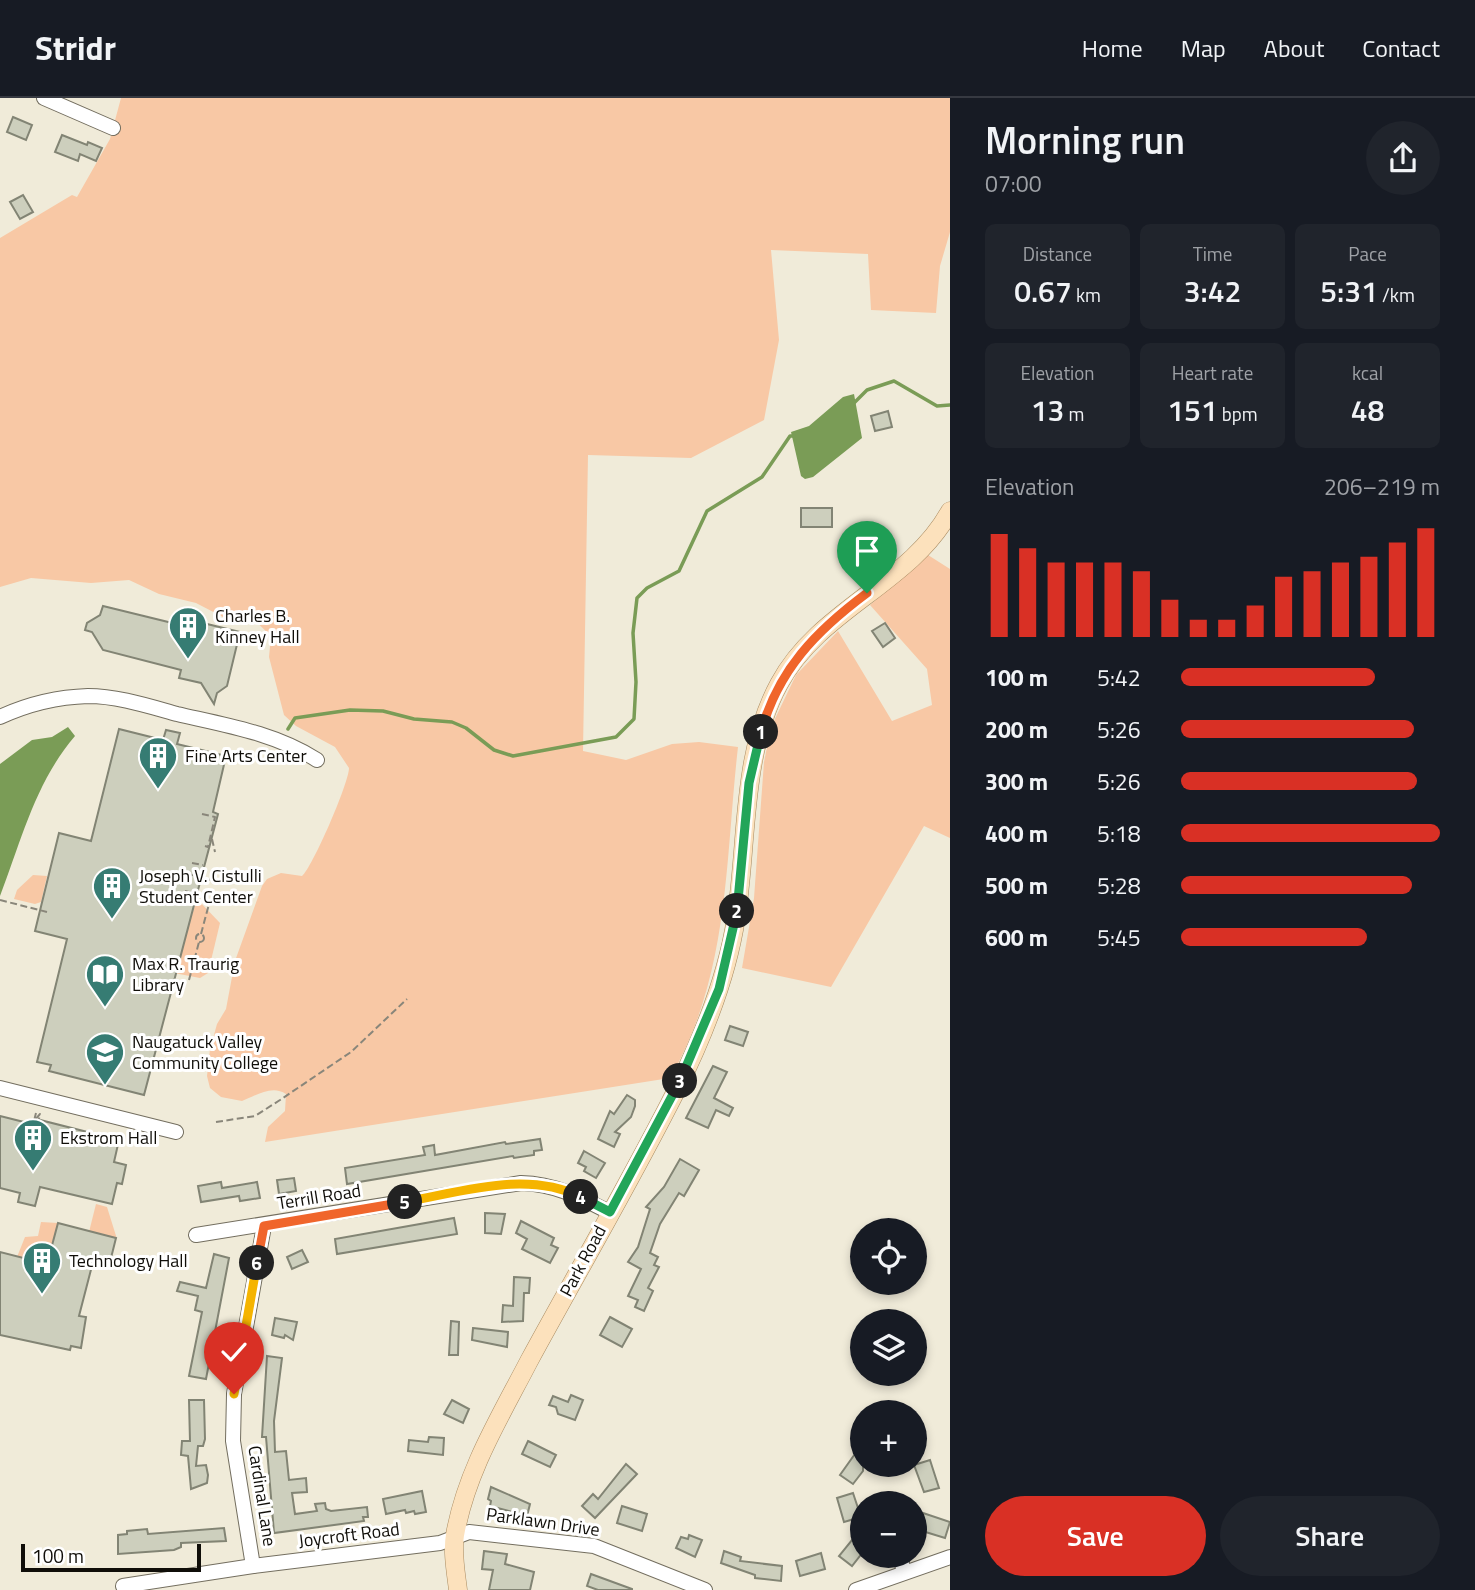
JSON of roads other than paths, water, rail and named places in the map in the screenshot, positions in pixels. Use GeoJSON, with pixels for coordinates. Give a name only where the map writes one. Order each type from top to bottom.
{"type":"FeatureCollection","features":[{"type":"Feature","properties":{"kind":"main road","name":"Park Road"},"geometry":{"type":"LineString","coordinates":[[458,1590],[454,1538],[475,1465],[676,1091],[719,989],[736,922],[749,783],[768,705],[791,663],[806,645],[834,618],[920,551],[950,511]]}},
{"type":"Feature","properties":{"kind":"street"},"geometry":{"type":"LineString","coordinates":[[44,98],[113,128]]}},
{"type":"Feature","properties":{"kind":"street"},"geometry":{"type":"LineString","coordinates":[[0,716],[22,707],[55,699],[89,696],[126,701],[275,738],[317,760]]}},
{"type":"Feature","properties":{"kind":"street"},"geometry":{"type":"LineString","coordinates":[[0,1088],[176,1132]]}},
{"type":"Feature","properties":{"kind":"street","name":"Terrill Road"},"geometry":{"type":"LineString","coordinates":[[196,1235],[521,1183],[544,1184],[567,1191],[610,1212]]}},
{"type":"Feature","properties":{"kind":"street","name":"Cardinal Lane"},"geometry":{"type":"LineString","coordinates":[[253,1566],[233,1441],[234,1394],[264,1226]]}},
{"type":"Feature","properties":{"kind":"street","name":"Parklawn Drive"},"geometry":{"type":"LineString","coordinates":[[454,1538],[469,1531],[594,1546],[705,1590]]}},
{"type":"Feature","properties":{"kind":"street","name":"Joycroft Road"},"geometry":{"type":"LineString","coordinates":[[123,1586],[253,1566],[440,1543],[454,1538]]}},
{"type":"Feature","properties":{"kind":"street"},"geometry":{"type":"LineString","coordinates":[[856,1590],[950,1558]]}},
{"type":"Feature","properties":{"kind":"street"},"geometry":{"type":"LineString","coordinates":[[903,1568],[904,1572]]}},
{"type":"Feature","properties":{"kind":"waterway"},"geometry":{"type":"LineString","coordinates":[[852,405],[867,390],[894,381],[937,406],[950,405]]}},
{"type":"Feature","properties":{"kind":"waterway"},"geometry":{"type":"LineString","coordinates":[[288,729],[295,718],[350,710],[383,711],[414,719],[452,722],[466,728],[494,750],[513,756],[616,737],[634,719],[636,682],[633,633],[637,598],[647,588],[679,571],[707,511],[762,477],[790,436],[794,436]]}},
{"type":"Feature","properties":{"kind":"place","name":"Charles B. Kinney Hall"},"geometry":{"type":"Point","coordinates":[188,660]}},
{"type":"Feature","properties":{"kind":"place","name":"Fine Arts Center"},"geometry":{"type":"Point","coordinates":[158,790]}},
{"type":"Feature","properties":{"kind":"place","name":"Joseph V. Cistulli Student Center"},"geometry":{"type":"Point","coordinates":[112,920]}},
{"type":"Feature","properties":{"kind":"place","name":"Max R. Traurig Library"},"geometry":{"type":"Point","coordinates":[105,1008]}},
{"type":"Feature","properties":{"kind":"place","name":"Naugatuck Valley Community College"},"geometry":{"type":"Point","coordinates":[105,1086]}},
{"type":"Feature","properties":{"kind":"place","name":"Ekstrom Hall"},"geometry":{"type":"Point","coordinates":[33,1172]}},
{"type":"Feature","properties":{"kind":"place","name":"Technology Hall"},"geometry":{"type":"Point","coordinates":[42,1295]}}]}
